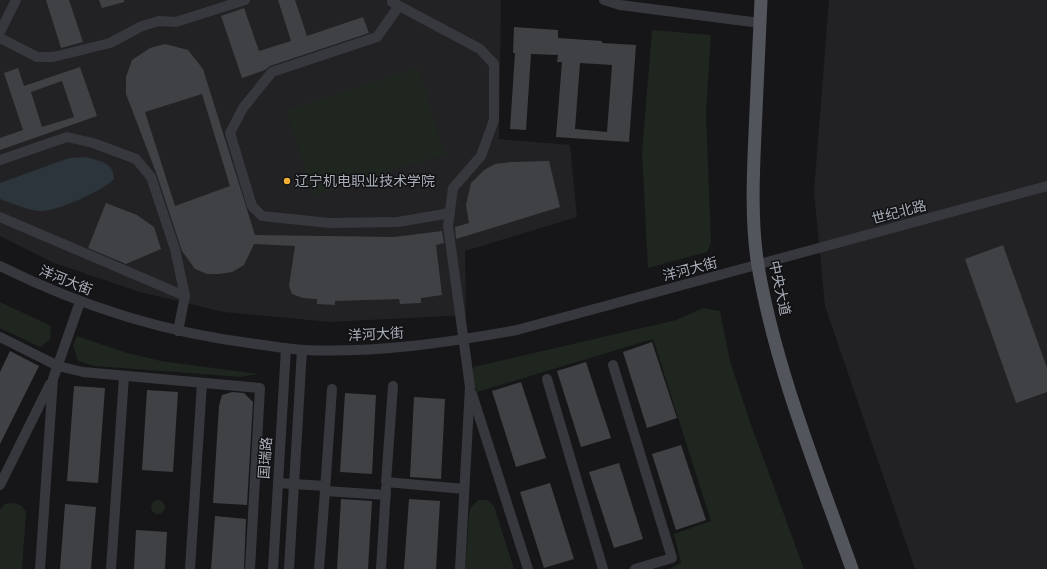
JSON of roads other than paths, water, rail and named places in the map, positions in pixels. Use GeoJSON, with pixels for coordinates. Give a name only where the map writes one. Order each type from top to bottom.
{"type":"FeatureCollection","features":[{"type":"Feature","properties":{"kind":"main road","name":"中央大道"},"geometry":{"type":"LineString","coordinates":[[761,0],[753,214],[758,265],[772,327],[794,404],[852,569]]}},
{"type":"Feature","properties":{"kind":"street"},"geometry":{"type":"LineString","coordinates":[[0,32],[16,0]]}},
{"type":"Feature","properties":{"kind":"street"},"geometry":{"type":"LineString","coordinates":[[0,38],[37,58],[53,57],[110,43],[142,26],[159,21],[176,22],[244,0]]}},
{"type":"Feature","properties":{"kind":"street"},"geometry":{"type":"LineString","coordinates":[[604,0],[620,5],[760,23]]}},
{"type":"Feature","properties":{"kind":"street"},"geometry":{"type":"LineString","coordinates":[[450,213],[398,222],[329,223],[262,216],[252,206],[230,133],[243,108],[272,72],[377,37],[393,2],[480,49],[494,64],[494,120],[481,156],[453,188],[450,213],[448,226],[462,340],[470,387],[528,569]]}},
{"type":"Feature","properties":{"kind":"street"},"geometry":{"type":"LineString","coordinates":[[0,160],[67,137],[92,143],[136,159],[151,177],[175,249],[185,296],[178,331]]}},
{"type":"Feature","properties":{"kind":"street","name":"世纪北路"},"geometry":{"type":"LineString","coordinates":[[758,265],[1047,186]]}},
{"type":"Feature","properties":{"kind":"street"},"geometry":{"type":"LineString","coordinates":[[0,217],[185,296]]}},
{"type":"Feature","properties":{"kind":"street","name":"洋河大街"},"geometry":{"type":"LineString","coordinates":[[0,266],[45,288],[80,302],[136,320],[178,331],[231,341],[302,350],[395,348],[462,340],[517,330],[758,265]]}},
{"type":"Feature","properties":{"kind":"street"},"geometry":{"type":"LineString","coordinates":[[1,482],[53,379],[80,302]]}},
{"type":"Feature","properties":{"kind":"street"},"geometry":{"type":"LineString","coordinates":[[0,337],[58,366],[83,372],[260,388],[250,569]]}},
{"type":"Feature","properties":{"kind":"street","name":"国瑞路"},"geometry":{"type":"LineString","coordinates":[[273,569],[286,348]]}},
{"type":"Feature","properties":{"kind":"street"},"geometry":{"type":"LineString","coordinates":[[288,569],[302,350]]}},
{"type":"Feature","properties":{"kind":"street"},"geometry":{"type":"LineString","coordinates":[[613,365],[672,558],[635,569]]}},
{"type":"Feature","properties":{"kind":"street"},"geometry":{"type":"LineString","coordinates":[[111,569],[124,376]]}},
{"type":"Feature","properties":{"kind":"street"},"geometry":{"type":"LineString","coordinates":[[547,378],[603,569]]}},
{"type":"Feature","properties":{"kind":"street"},"geometry":{"type":"LineString","coordinates":[[40,569],[53,379]]}},
{"type":"Feature","properties":{"kind":"street"},"geometry":{"type":"LineString","coordinates":[[190,569],[202,383]]}},
{"type":"Feature","properties":{"kind":"street"},"geometry":{"type":"LineString","coordinates":[[381,569],[393,386]]}},
{"type":"Feature","properties":{"kind":"street"},"geometry":{"type":"LineString","coordinates":[[460,569],[470,387]]}},
{"type":"Feature","properties":{"kind":"street"},"geometry":{"type":"LineString","coordinates":[[319,569],[332,389]]}},
{"type":"Feature","properties":{"kind":"street"},"geometry":{"type":"LineString","coordinates":[[386,482],[464,489]]}},
{"type":"Feature","properties":{"kind":"street"},"geometry":{"type":"LineString","coordinates":[[278,483],[386,495]]}},
{"type":"Feature","properties":{"kind":"place","name":"辽宁机电职业技术学院"},"geometry":{"type":"Point","coordinates":[287,181]}}]}
